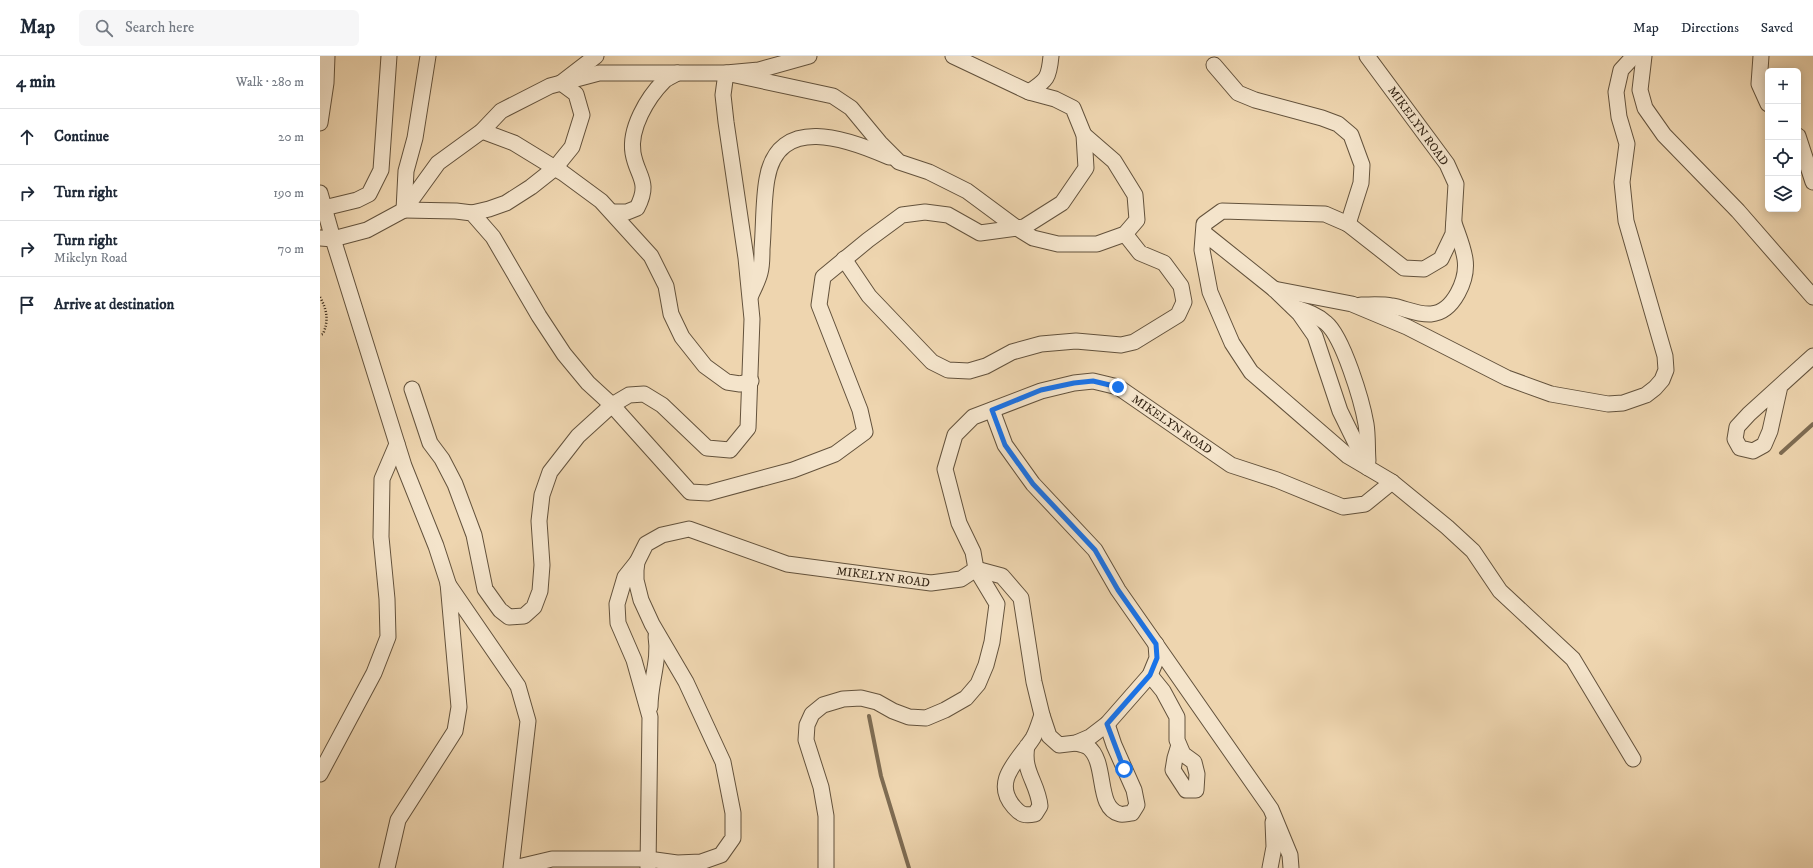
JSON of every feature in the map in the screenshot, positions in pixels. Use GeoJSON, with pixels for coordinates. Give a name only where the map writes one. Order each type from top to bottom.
{"type":"FeatureCollection","features":[{"type":"Feature","properties":{"kind":"street"},"geometry":{"type":"LineString","coordinates":[[320,123],[326,83],[327,56]]}},
{"type":"Feature","properties":{"kind":"street"},"geometry":{"type":"LineString","coordinates":[[324,208],[357,200],[369,194],[381,170],[389,56]]}},
{"type":"Feature","properties":{"kind":"street"},"geometry":{"type":"LineString","coordinates":[[404,210],[406,171],[415,138],[428,56]]}},
{"type":"Feature","properties":{"kind":"street"},"geometry":{"type":"LineString","coordinates":[[561,83],[596,56]]}},
{"type":"Feature","properties":{"kind":"street"},"geometry":{"type":"LineString","coordinates":[[326,238],[367,230],[404,210],[438,163],[482,131],[501,111],[550,86],[599,73],[726,73],[759,70],[809,56]]}},
{"type":"Feature","properties":{"kind":"street"},"geometry":{"type":"LineString","coordinates":[[472,213],[493,237],[539,316],[564,354],[588,383],[612,405],[690,492],[708,493],[793,470],[835,454],[865,432],[860,410],[819,305],[823,277],[902,215],[925,212],[948,215],[980,233],[1024,227],[1062,203],[1086,168],[1084,135],[1073,108],[1055,99],[1029,92],[953,56]]}},
{"type":"Feature","properties":{"kind":"street"},"geometry":{"type":"LineString","coordinates":[[1029,92],[1040,85],[1049,74],[1051,56]]}},
{"type":"Feature","properties":{"kind":"street","name":"MIKELYN ROAD"},"geometry":{"type":"LineString","coordinates":[[514,868],[552,859],[648,864],[701,862],[721,855],[733,838],[733,813],[723,762],[686,682],[656,631],[641,600],[636,580],[637,562],[646,544],[662,535],[689,529],[787,564],[931,583],[961,579],[976,568],[973,552],[959,523],[945,469],[955,435],[973,417],[1041,390],[1093,381],[1118,387],[1231,465],[1277,480],[1342,507],[1365,504],[1392,482],[1348,456],[1251,372],[1232,343],[1210,292],[1202,250],[1204,224],[1222,211],[1325,214],[1348,224],[1404,268],[1424,270],[1441,259],[1453,234],[1456,184],[1447,164],[1366,56]]}},
{"type":"Feature","properties":{"kind":"street"},"geometry":{"type":"LineString","coordinates":[[1352,304],[1407,327],[1508,378],[1552,394],[1608,404],[1624,403],[1646,395],[1655,388],[1662,380],[1666,370],[1666,356],[1626,221],[1622,182],[1627,144],[1619,117],[1616,92],[1621,70],[1634,56]]}},
{"type":"Feature","properties":{"kind":"street"},"geometry":{"type":"LineString","coordinates":[[1644,56],[1640,90],[1645,108],[1664,135],[1738,211],[1813,297]]}},
{"type":"Feature","properties":{"kind":"street"},"geometry":{"type":"LineString","coordinates":[[1761,56],[1759,84],[1765,97]]}},
{"type":"Feature","properties":{"kind":"street"},"geometry":{"type":"LineString","coordinates":[[1214,65],[1238,92],[1255,100],[1322,118],[1338,124],[1351,135],[1362,165],[1361,183],[1348,224]]}},
{"type":"Feature","properties":{"kind":"street"},"geometry":{"type":"LineString","coordinates":[[612,212],[627,212],[637,208],[644,196],[643,178],[634,155],[632,142],[639,120],[649,99],[664,81],[677,73]]}},
{"type":"Feature","properties":{"kind":"street"},"geometry":{"type":"LineString","coordinates":[[726,73],[833,96],[851,108],[880,143],[899,162]]}},
{"type":"Feature","properties":{"kind":"street"},"geometry":{"type":"LineString","coordinates":[[412,389],[430,442],[442,459],[455,484],[474,535],[485,589],[500,610],[510,617],[524,616],[534,607],[540,591],[542,564],[539,521],[542,495],[550,472],[578,436],[612,405],[629,394],[644,394],[662,405],[707,448],[730,450],[748,428],[751,381],[752,319],[746,258],[723,95],[726,73]]}},
{"type":"Feature","properties":{"kind":"street"},"geometry":{"type":"LineString","coordinates":[[404,210],[456,211],[472,213],[489,209],[506,203],[531,187],[555,168],[572,147],[582,115],[576,94],[561,83]]}},
{"type":"Feature","properties":{"kind":"street"},"geometry":{"type":"LineString","coordinates":[[482,131],[514,143],[555,168],[601,201],[651,256],[666,286],[671,314],[682,337],[705,366],[727,382],[740,384],[751,381]]}},
{"type":"Feature","properties":{"kind":"street"},"geometry":{"type":"LineString","coordinates":[[750,296],[761,272],[767,178],[775,156],[788,142],[809,136],[838,138],[869,148],[899,162],[929,172],[967,190],[1032,238],[1058,244],[1097,244],[1125,234],[1137,220],[1135,195],[1114,161],[1084,135]]}},
{"type":"Feature","properties":{"kind":"street"},"geometry":{"type":"LineString","coordinates":[[1799,140],[1813,182]]}},
{"type":"Feature","properties":{"kind":"street"},"geometry":{"type":"LineString","coordinates":[[320,193],[324,208],[326,238],[404,466],[436,546],[448,583],[459,707],[455,731],[398,820],[387,868]]}},
{"type":"Feature","properties":{"kind":"street"},"geometry":{"type":"LineString","coordinates":[[1274,289],[1352,304],[1390,305],[1422,314],[1432,314],[1443,311],[1453,302],[1458,292],[1465,261],[1462,246],[1454,223]]}},
{"type":"Feature","properties":{"kind":"street"},"geometry":{"type":"LineString","coordinates":[[1204,233],[1274,289],[1293,307],[1314,336],[1340,411],[1368,468]]}},
{"type":"Feature","properties":{"kind":"street"},"geometry":{"type":"LineString","coordinates":[[844,259],[869,296],[932,362],[948,370],[969,371],[986,366],[1012,352],[1041,344],[1076,341],[1121,344],[1134,342],[1178,314],[1184,302],[1181,286],[1164,263],[1140,253],[1125,234]]}},
{"type":"Feature","properties":{"kind":"street"},"geometry":{"type":"LineString","coordinates":[[1293,307],[1310,312],[1327,323],[1340,344],[1358,393],[1366,425],[1368,468]]}},
{"type":"Feature","properties":{"kind":"street"},"geometry":{"type":"LineString","coordinates":[[1780,386],[1813,356]]}},
{"type":"Feature","properties":{"kind":"street"},"geometry":{"type":"LineString","coordinates":[[992,410],[1005,445],[1033,484],[1095,550],[1118,590],[1271,809],[1290,855],[1291,868]]}},
{"type":"Feature","properties":{"kind":"street"},"geometry":{"type":"LineString","coordinates":[[320,774],[374,673],[388,637],[387,599],[381,537],[382,480],[397,444]]}},
{"type":"Feature","properties":{"kind":"street"},"geometry":{"type":"LineString","coordinates":[[1392,482],[1447,527],[1472,551],[1500,591],[1573,659],[1633,759]]}},
{"type":"Feature","properties":{"kind":"street"},"geometry":{"type":"LineString","coordinates":[[637,562],[625,577],[617,604],[618,623],[634,660],[650,717]]}},
{"type":"Feature","properties":{"kind":"street"},"geometry":{"type":"LineString","coordinates":[[976,568],[1002,576],[1021,598],[1034,682],[1042,715],[1049,736],[1059,745],[1076,743],[1090,737],[1107,724],[1150,675],[1157,658],[1156,644]]}},
{"type":"Feature","properties":{"kind":"street"},"geometry":{"type":"LineString","coordinates":[[826,868],[826,816],[821,787],[806,740],[807,725],[812,714],[823,705],[843,699],[861,698],[877,702],[893,711],[910,717],[926,718],[946,710],[966,698],[978,684],[986,665],[992,642],[996,604],[976,568]]}},
{"type":"Feature","properties":{"kind":"street"},"geometry":{"type":"LineString","coordinates":[[448,583],[518,686],[528,721],[511,868]]}},
{"type":"Feature","properties":{"kind":"street"},"geometry":{"type":"LineString","coordinates":[[648,864],[650,696],[658,648],[656,631]]}},
{"type":"Feature","properties":{"kind":"street"},"geometry":{"type":"LineString","coordinates":[[1150,675],[1163,691],[1176,717],[1177,740],[1179,745]]}},
{"type":"Feature","properties":{"kind":"street"},"geometry":{"type":"LineString","coordinates":[[1027,746],[1034,736],[1042,715]]}},
{"type":"Feature","properties":{"kind":"street"},"geometry":{"type":"LineString","coordinates":[[1076,743],[1087,746],[1097,758],[1104,797],[1110,809],[1121,815],[1132,813],[1137,805],[1134,790],[1107,724]]}},
{"type":"Feature","properties":{"kind":"street"},"geometry":{"type":"LineString","coordinates":[[1270,868],[1274,847],[1274,831],[1271,809]]}},
{"type":"Feature","properties":{"kind":"path"},"geometry":{"type":"LineString","coordinates":[[320,297],[325,308],[327,323],[323,334],[320,335]]}},
{"type":"Feature","properties":{"kind":"waterway"},"geometry":{"type":"LineString","coordinates":[[1781,453],[1813,424]]}},
{"type":"Feature","properties":{"kind":"waterway"},"geometry":{"type":"LineString","coordinates":[[869,716],[881,776],[909,868]]}},
{"type":"Feature","properties":{"kind":"route"},"geometry":{"type":"LineString","coordinates":[[1118,387],[1093,381],[1074,383],[1041,390],[992,410],[1005,445],[1033,484],[1095,550],[1118,590],[1156,644],[1157,658],[1150,675],[1107,724],[1124,769]]}}]}
